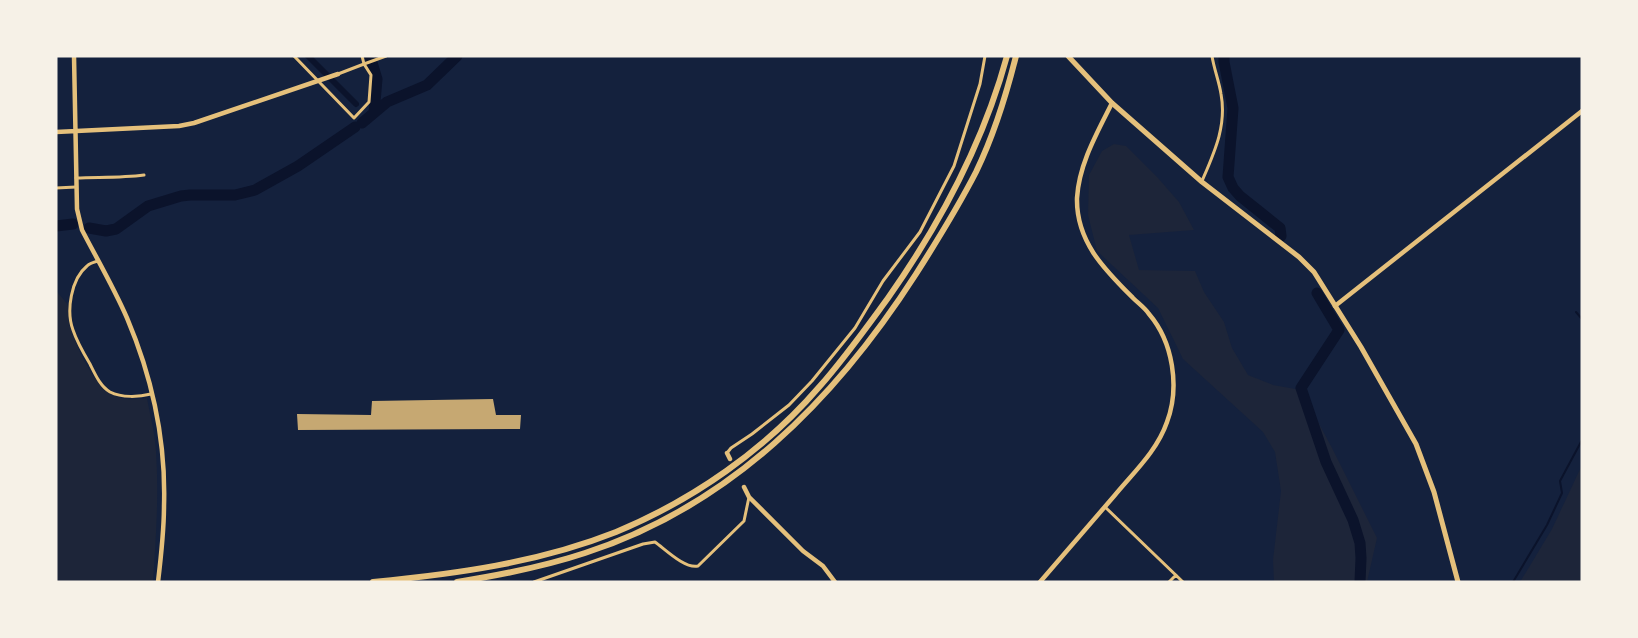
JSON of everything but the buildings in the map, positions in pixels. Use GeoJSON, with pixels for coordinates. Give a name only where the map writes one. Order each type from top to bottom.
{"type":"FeatureCollection","features":[{"type":"Feature","properties":{"kind":"highway"},"geometry":{"type":"LineString","coordinates":[[373,582],[436,576],[499,566],[546,556],[584,544],[616,532],[681,500],[716,479],[746,456],[790,418],[820,386],[901,279],[967,165],[999,85],[1007,56]]}},
{"type":"Feature","properties":{"kind":"highway"},"geometry":{"type":"LineString","coordinates":[[458,582],[502,575],[548,564],[595,550],[653,525],[686,508],[721,486],[753,463],[796,425],[863,349],[931,250],[976,170],[996,124],[1016,57]]}},
{"type":"Feature","properties":{"kind":"main road"},"geometry":{"type":"LineString","coordinates":[[1068,56],[1112,103],[1202,182],[1299,257],[1314,272],[1361,347],[1416,444],[1434,492],[1458,582]]}},
{"type":"Feature","properties":{"kind":"street"},"geometry":{"type":"LineString","coordinates":[[74,56],[76,187],[79,220],[82,230],[126,316],[141,354],[158,425],[164,477],[164,512],[158,582]]}},
{"type":"Feature","properties":{"kind":"street"},"geometry":{"type":"LineString","coordinates":[[294,56],[354,118],[369,102],[371,76],[362,56]]}},
{"type":"Feature","properties":{"kind":"street"},"geometry":{"type":"LineString","coordinates":[[56,132],[179,126],[194,123],[318,82],[386,56]]}},
{"type":"Feature","properties":{"kind":"street"},"geometry":{"type":"LineString","coordinates":[[730,459],[727,453],[731,448],[789,405],[812,381],[855,328],[883,281],[920,232],[954,166],[980,84],[984,56]]}},
{"type":"Feature","properties":{"kind":"street"},"geometry":{"type":"LineString","coordinates":[[1202,182],[1223,123],[1222,97],[1212,56]]}},
{"type":"Feature","properties":{"kind":"street"},"geometry":{"type":"LineString","coordinates":[[1040,582],[1154,450],[1168,422],[1174,396],[1172,366],[1165,340],[1150,314],[1098,262],[1086,240],[1080,221],[1077,199],[1087,154],[1112,103]]}},
{"type":"Feature","properties":{"kind":"street"},"geometry":{"type":"LineString","coordinates":[[1335,306],[1582,111]]}},
{"type":"Feature","properties":{"kind":"street"},"geometry":{"type":"LineString","coordinates":[[76,178],[101,176],[125,178],[144,175]]}},
{"type":"Feature","properties":{"kind":"street"},"geometry":{"type":"LineString","coordinates":[[56,188],[76,187]]}},
{"type":"Feature","properties":{"kind":"street"},"geometry":{"type":"LineString","coordinates":[[98,260],[87,266],[77,280],[71,295],[70,316],[72,329],[101,385],[110,392],[123,396],[152,394]]}},
{"type":"Feature","properties":{"kind":"street"},"geometry":{"type":"LineString","coordinates":[[744,487],[749,496],[803,551],[823,566],[835,582]]}},
{"type":"Feature","properties":{"kind":"street"},"geometry":{"type":"LineString","coordinates":[[534,582],[643,544],[655,542],[685,564],[698,566],[744,522],[749,496]]}},
{"type":"Feature","properties":{"kind":"street"},"geometry":{"type":"LineString","coordinates":[[1105,507],[1183,582]]}},
{"type":"Feature","properties":{"kind":"street"},"geometry":{"type":"LineString","coordinates":[[1169,582],[1176,575]]}},
{"type":"Feature","properties":{"kind":"shaded area"},"geometry":{"type":"Polygon","coordinates":[[[1114,144],[1126,146],[1158,178],[1179,202],[1194,230],[1129,235],[1139,270],[1195,271],[1204,292],[1224,322],[1232,348],[1248,375],[1273,385],[1301,390],[1377,538],[1367,582],[1274,582],[1273,560],[1281,491],[1275,452],[1263,432],[1183,359],[1158,308],[1097,251],[1088,215],[1089,175],[1102,151],[1114,144]]]}},
{"type":"Feature","properties":{"kind":"shaded area"},"geometry":{"type":"Polygon","coordinates":[[[56,290],[68,306],[70,326],[74,338],[94,376],[108,391],[120,398],[147,398],[155,438],[157,467],[157,516],[153,582],[56,582],[56,290]]]}},
{"type":"Feature","properties":{"kind":"shaded area"},"geometry":{"type":"Polygon","coordinates":[[[1582,465],[1582,582],[1520,582],[1552,529],[1582,465]]]}},
{"type":"Feature","properties":{"kind":"waterway"},"geometry":{"type":"LineString","coordinates":[[308,56],[356,104]]}},
{"type":"Feature","properties":{"kind":"waterway"},"geometry":{"type":"LineString","coordinates":[[370,56],[377,79],[374,113]]}},
{"type":"Feature","properties":{"kind":"waterway"},"geometry":{"type":"LineString","coordinates":[[362,123],[387,102],[427,85],[457,56]]}},
{"type":"Feature","properties":{"kind":"waterway"},"geometry":{"type":"LineString","coordinates":[[1224,56],[1233,108],[1228,177],[1233,188],[1240,196],[1280,228],[1281,236]]}},
{"type":"Feature","properties":{"kind":"waterway"},"geometry":{"type":"LineString","coordinates":[[89,228],[106,231],[116,229],[148,206],[181,196],[235,195],[255,190],[298,166],[355,127]]}},
{"type":"Feature","properties":{"kind":"waterway"},"geometry":{"type":"LineString","coordinates":[[56,226],[73,224]]}},
{"type":"Feature","properties":{"kind":"waterway"},"geometry":{"type":"LineString","coordinates":[[1317,293],[1339,330],[1301,388],[1326,462],[1353,520],[1360,543],[1360,582]]}},
{"type":"Feature","properties":{"kind":"waterway"},"geometry":{"type":"LineString","coordinates":[[1576,312],[1582,319]]}},
{"type":"Feature","properties":{"kind":"waterway"},"geometry":{"type":"LineString","coordinates":[[1513,582],[1547,525],[1562,493],[1560,481],[1582,440]]}}]}
